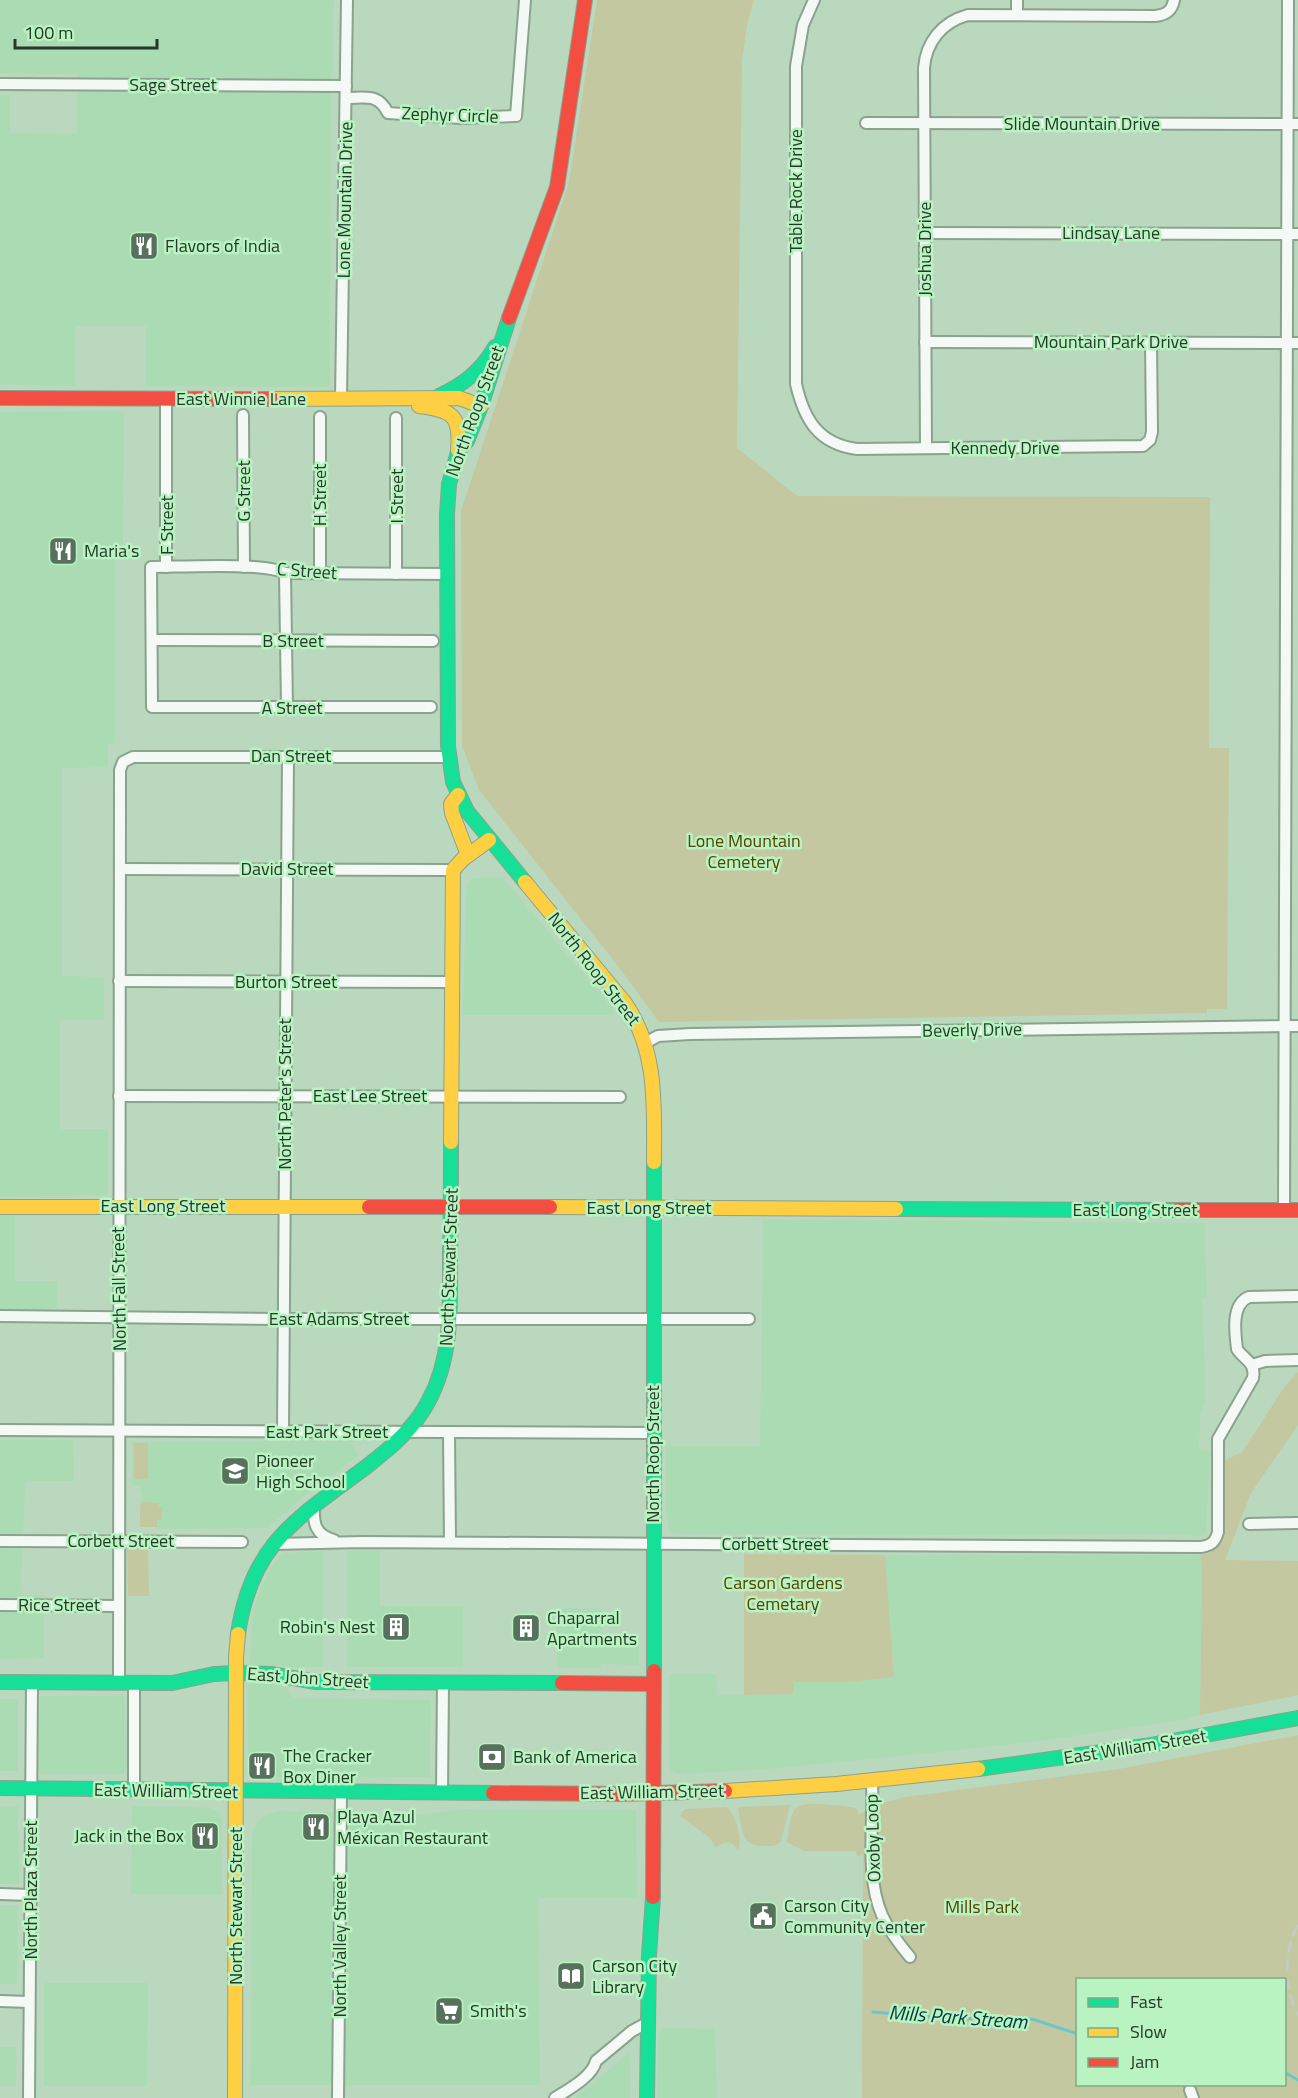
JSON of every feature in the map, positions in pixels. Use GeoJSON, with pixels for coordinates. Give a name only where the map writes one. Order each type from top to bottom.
{"type":"FeatureCollection","features":[{"type":"Feature","properties":{"kind":"street","name":"Lone Mountain Drive"},"geometry":{"type":"LineString","coordinates":[[341,399],[347,0]]}},
{"type":"Feature","properties":{"kind":"street","name":"Zephyr Circle"},"geometry":{"type":"LineString","coordinates":[[346,98],[376,98],[384,104],[388,113],[461,118],[516,116],[525,0]]}},
{"type":"Feature","properties":{"kind":"street","name":"North Roop Street"},"geometry":{"type":"LineString","coordinates":[[585,0],[557,187],[502,335],[482,406],[467,441],[458,452],[449,484],[447,708],[453,782],[467,811],[633,1013],[647,1042],[651,1059],[654,1096],[654,1908],[649,1936],[647,2098]]}},
{"type":"Feature","properties":{"kind":"street","name":"Table Rock Drive"},"geometry":{"type":"LineString","coordinates":[[796,384],[796,66],[803,25],[814,0]]}},
{"type":"Feature","properties":{"kind":"street"},"geometry":{"type":"LineString","coordinates":[[1017,0],[1017,15],[1155,16],[1167,13],[1173,8],[1174,0]]}},
{"type":"Feature","properties":{"kind":"street"},"geometry":{"type":"LineString","coordinates":[[1288,0],[1293,15],[1292,801],[1286,1027],[1291,1210]]}},
{"type":"Feature","properties":{"kind":"street","name":"Joshua Drive"},"geometry":{"type":"LineString","coordinates":[[926,448],[924,68],[928,50],[941,29],[961,17],[1017,15]]}},
{"type":"Feature","properties":{"kind":"street","name":"Sage Street"},"geometry":{"type":"LineString","coordinates":[[0,84],[346,86]]}},
{"type":"Feature","properties":{"kind":"street","name":"Slide Mountain Drive"},"geometry":{"type":"LineString","coordinates":[[866,123],[1292,124]]}},
{"type":"Feature","properties":{"kind":"street","name":"Lindsay Lane"},"geometry":{"type":"LineString","coordinates":[[925,233],[1293,234]]}},
{"type":"Feature","properties":{"kind":"street"},"geometry":{"type":"LineString","coordinates":[[435,397],[454,389],[482,370],[502,335]]}},
{"type":"Feature","properties":{"kind":"street","name":"Mountain Park Drive"},"geometry":{"type":"LineString","coordinates":[[925,342],[1292,343]]}},
{"type":"Feature","properties":{"kind":"street","name":"Kennedy Drive"},"geometry":{"type":"LineString","coordinates":[[796,384],[802,409],[816,430],[834,443],[857,449],[1143,446],[1149,440],[1152,432],[1150,342]]}},
{"type":"Feature","properties":{"kind":"street"},"geometry":{"type":"LineString","coordinates":[[412,397],[419,406],[447,410],[457,421],[460,432],[458,452]]}},
{"type":"Feature","properties":{"kind":"street","name":"East Winnie Lane"},"geometry":{"type":"LineString","coordinates":[[0,398],[435,397],[459,398],[482,406]]}},
{"type":"Feature","properties":{"kind":"street","name":"F Street"},"geometry":{"type":"LineString","coordinates":[[152,707],[151,567],[166,567],[166,399]]}},
{"type":"Feature","properties":{"kind":"street","name":"G Street"},"geometry":{"type":"LineString","coordinates":[[243,415],[244,567]]}},
{"type":"Feature","properties":{"kind":"street","name":"H Street"},"geometry":{"type":"LineString","coordinates":[[320,417],[320,574]]}},
{"type":"Feature","properties":{"kind":"street","name":"I Street"},"geometry":{"type":"LineString","coordinates":[[396,418],[396,574]]}},
{"type":"Feature","properties":{"kind":"street","name":"C Street"},"geometry":{"type":"LineString","coordinates":[[166,567],[244,567],[278,569],[285,573],[320,574],[447,574]]}},
{"type":"Feature","properties":{"kind":"street"},"geometry":{"type":"LineString","coordinates":[[285,573],[287,709]]}},
{"type":"Feature","properties":{"kind":"street","name":"B Street"},"geometry":{"type":"LineString","coordinates":[[152,640],[433,641]]}},
{"type":"Feature","properties":{"kind":"street","name":"A Street"},"geometry":{"type":"LineString","coordinates":[[152,707],[287,709],[431,707]]}},
{"type":"Feature","properties":{"kind":"street","name":"Dan Street"},"geometry":{"type":"LineString","coordinates":[[132,756],[450,756]]}},
{"type":"Feature","properties":{"kind":"street","name":"North Fall Street"},"geometry":{"type":"LineString","coordinates":[[118,1682],[120,770],[123,762],[132,756]]}},
{"type":"Feature","properties":{"kind":"street","name":"North Peter's Street"},"geometry":{"type":"LineString","coordinates":[[283,1432],[288,756]]}},
{"type":"Feature","properties":{"kind":"street"},"geometry":{"type":"LineString","coordinates":[[458,795],[451,804],[452,813],[468,855]]}},
{"type":"Feature","properties":{"kind":"street"},"geometry":{"type":"LineString","coordinates":[[453,870],[468,855],[489,840]]}},
{"type":"Feature","properties":{"kind":"street","name":"David Street"},"geometry":{"type":"LineString","coordinates":[[120,869],[453,870]]}},
{"type":"Feature","properties":{"kind":"street","name":"North Stewart Street"},"geometry":{"type":"LineString","coordinates":[[235,2098],[237,1634],[246,1595],[254,1575],[273,1544],[292,1523],[379,1458],[407,1432],[420,1416],[438,1380],[447,1351],[450,1319],[453,870]]}},
{"type":"Feature","properties":{"kind":"street","name":"Burton Street"},"geometry":{"type":"LineString","coordinates":[[119,981],[452,982]]}},
{"type":"Feature","properties":{"kind":"street","name":"Beverly Drive"},"geometry":{"type":"LineString","coordinates":[[647,1042],[658,1036],[690,1034],[1298,1026]]}},
{"type":"Feature","properties":{"kind":"street","name":"East Lee Street"},"geometry":{"type":"LineString","coordinates":[[119,1096],[620,1097]]}},
{"type":"Feature","properties":{"kind":"street","name":"East Long Street"},"geometry":{"type":"LineString","coordinates":[[0,1207],[1291,1210]]}},
{"type":"Feature","properties":{"kind":"street"},"geometry":{"type":"LineString","coordinates":[[1298,1296],[1250,1297],[1243,1299],[1237,1309],[1237,1348],[1252,1365],[1264,1361],[1298,1360]]}},
{"type":"Feature","properties":{"kind":"street","name":"East Adams Street"},"geometry":{"type":"LineString","coordinates":[[0,1316],[284,1319],[749,1319]]}},
{"type":"Feature","properties":{"kind":"street","name":"Corbett Street"},"geometry":{"type":"LineString","coordinates":[[273,1544],[450,1542],[1201,1547],[1211,1545],[1218,1532],[1218,1439],[1253,1378],[1252,1365]]}},
{"type":"Feature","properties":{"kind":"street","name":"East Park Street"},"geometry":{"type":"LineString","coordinates":[[0,1430],[654,1433]]}},
{"type":"Feature","properties":{"kind":"street"},"geometry":{"type":"LineString","coordinates":[[449,1432],[450,1542]]}},
{"type":"Feature","properties":{"kind":"street"},"geometry":{"type":"LineString","coordinates":[[314,1506],[314,1523],[318,1532],[325,1538],[340,1542]]}},
{"type":"Feature","properties":{"kind":"street"},"geometry":{"type":"LineString","coordinates":[[1249,1524],[1298,1523]]}},
{"type":"Feature","properties":{"kind":"street","name":"Corbett Street"},"geometry":{"type":"LineString","coordinates":[[0,1541],[242,1542]]}},
{"type":"Feature","properties":{"kind":"street","name":"Rice Street"},"geometry":{"type":"LineString","coordinates":[[0,1605],[119,1606]]}},
{"type":"Feature","properties":{"kind":"street","name":"East John Street"},"geometry":{"type":"LineString","coordinates":[[0,1682],[172,1683],[214,1674],[236,1673],[271,1674],[316,1682],[653,1684]]}},
{"type":"Feature","properties":{"kind":"street","name":"North Plaza Street"},"geometry":{"type":"LineString","coordinates":[[29,2098],[32,1682]]}},
{"type":"Feature","properties":{"kind":"street"},"geometry":{"type":"LineString","coordinates":[[134,1683],[134,1790]]}},
{"type":"Feature","properties":{"kind":"street"},"geometry":{"type":"LineString","coordinates":[[442,1792],[443,1683]]}},
{"type":"Feature","properties":{"kind":"street","name":"East William Street"},"geometry":{"type":"LineString","coordinates":[[0,1788],[340,1793],[653,1794],[779,1788],[872,1781],[1059,1759],[1191,1739],[1298,1718]]}},
{"type":"Feature","properties":{"kind":"street","name":"Oxoby Loop"},"geometry":{"type":"LineString","coordinates":[[872,1781],[872,1867],[876,1896],[891,1931],[910,1957]]}},
{"type":"Feature","properties":{"kind":"street","name":"North Valley Street"},"geometry":{"type":"LineString","coordinates":[[338,2098],[340,1793]]}},
{"type":"Feature","properties":{"kind":"street"},"geometry":{"type":"LineString","coordinates":[[0,1894],[31,1895]]}},
{"type":"Feature","properties":{"kind":"street"},"geometry":{"type":"LineString","coordinates":[[0,2001],[29,2002]]}},
{"type":"Feature","properties":{"kind":"street"},"geometry":{"type":"LineString","coordinates":[[555,2098],[595,2068],[596,2061],[632,2031],[647,2024]]}},
{"type":"Feature","properties":{"kind":"shaded area"},"geometry":{"type":"Polygon","coordinates":[[[0,0],[334,0],[331,77],[330,385],[326,387],[146,386],[146,326],[75,326],[75,386],[0,384],[0,95],[10,95],[10,133],[77,134],[78,74],[0,73],[0,0]]]}},
{"type":"Feature","properties":{"kind":"shaded area"},"geometry":{"type":"Polygon","coordinates":[[[124,411],[123,553],[115,553],[115,743],[108,744],[108,767],[62,768],[62,976],[104,977],[104,1020],[60,1020],[60,1129],[108,1129],[108,1195],[0,1197],[0,412],[124,411]]]}},
{"type":"Feature","properties":{"kind":"shaded area"},"geometry":{"type":"Polygon","coordinates":[[[502,877],[613,1009],[613,1015],[463,1015],[468,884],[473,878],[502,877]]]}},
{"type":"Feature","properties":{"kind":"shaded area"},"geometry":{"type":"Polygon","coordinates":[[[0,1216],[15,1216],[15,1281],[57,1281],[57,1309],[0,1309],[0,1216]]]}},
{"type":"Feature","properties":{"kind":"shaded area"},"geometry":{"type":"Polygon","coordinates":[[[763,1219],[1205,1223],[1207,1298],[1202,1298],[1206,1397],[1200,1415],[1199,1450],[1210,1451],[1206,1532],[1201,1536],[1168,1534],[676,1534],[669,1530],[666,1512],[666,1446],[760,1446],[763,1219]]]}},
{"type":"Feature","properties":{"kind":"shaded area"},"geometry":{"type":"Polygon","coordinates":[[[0,1440],[73,1440],[74,1481],[28,1481],[25,1484],[21,1595],[44,1595],[44,1658],[0,1659],[0,1440]]]}},
{"type":"Feature","properties":{"kind":"shaded area","name":"Pioneer High School"},"geometry":{"type":"Polygon","coordinates":[[[351,1441],[358,1456],[304,1496],[267,1528],[158,1529],[158,1527],[140,1527],[142,1495],[139,1486],[132,1485],[132,1442],[351,1441]]]}},
{"type":"Feature","properties":{"kind":"shaded area"},"geometry":{"type":"Polygon","coordinates":[[[323,1551],[323,1667],[249,1667],[253,1610],[268,1573],[284,1553],[323,1551]]]}},
{"type":"Feature","properties":{"kind":"shaded area"},"geometry":{"type":"Polygon","coordinates":[[[347,1551],[380,1551],[380,1606],[463,1606],[463,1667],[347,1667],[347,1551]]]}},
{"type":"Feature","properties":{"kind":"shaded area"},"geometry":{"type":"Polygon","coordinates":[[[885,1555],[1200,1555],[1202,1566],[1200,1715],[1181,1720],[1046,1740],[939,1752],[757,1770],[678,1774],[672,1772],[669,1766],[669,1674],[716,1674],[717,1695],[793,1694],[793,1682],[848,1682],[894,1677],[885,1555]]]}},
{"type":"Feature","properties":{"kind":"shaded area"},"geometry":{"type":"Polygon","coordinates":[[[557,1608],[602,1609],[601,1638],[639,1638],[639,1665],[601,1664],[601,1668],[557,1668],[557,1608]]]}},
{"type":"Feature","properties":{"kind":"shaded area"},"geometry":{"type":"Polygon","coordinates":[[[251,1683],[278,1684],[285,1687],[294,1698],[431,1700],[430,1777],[253,1777],[248,1770],[248,1686],[251,1683]]]}},
{"type":"Feature","properties":{"kind":"shaded area"},"geometry":{"type":"Polygon","coordinates":[[[42,1696],[122,1696],[125,1698],[126,1770],[124,1774],[40,1774],[40,1698],[42,1696]]]}},
{"type":"Feature","properties":{"kind":"shaded area"},"geometry":{"type":"Polygon","coordinates":[[[0,1699],[18,1699],[18,1771],[0,1771],[0,1699]]]}},
{"type":"Feature","properties":{"kind":"shaded area"},"geometry":{"type":"Polygon","coordinates":[[[0,1806],[18,1806],[19,1884],[0,1884],[0,1806]]]}},
{"type":"Feature","properties":{"kind":"shaded area"},"geometry":{"type":"Polygon","coordinates":[[[132,1806],[211,1808],[219,1812],[222,1820],[222,1895],[131,1894],[132,1806]]]}},
{"type":"Feature","properties":{"kind":"shaded area"},"geometry":{"type":"Polygon","coordinates":[[[464,1809],[636,1810],[637,1897],[538,1898],[540,2085],[250,2085],[252,1835],[256,1823],[264,1816],[279,1811],[418,1815],[464,1809]]]}},
{"type":"Feature","properties":{"kind":"shaded area"},"geometry":{"type":"Polygon","coordinates":[[[0,1905],[18,1905],[17,1984],[0,1984],[0,1905]]]}},
{"type":"Feature","properties":{"kind":"shaded area"},"geometry":{"type":"Polygon","coordinates":[[[44,1983],[148,1983],[147,2086],[44,2086],[44,1983]]]}},
{"type":"Feature","properties":{"kind":"shaded area"},"geometry":{"type":"Polygon","coordinates":[[[662,2028],[715,2029],[717,2098],[657,2098],[658,2035],[662,2028]]]}},
{"type":"Feature","properties":{"kind":"shaded area"},"geometry":{"type":"Polygon","coordinates":[[[0,2047],[16,2047],[16,2086],[0,2086],[0,2047]]]}},
{"type":"Feature","properties":{"kind":"shaded area"},"geometry":{"type":"Polygon","coordinates":[[[630,2052],[630,2098],[576,2098],[576,2097],[630,2052]]]}},
{"type":"Feature","properties":{"kind":"green space","name":"Lone Mountain Cemetery"},"geometry":{"type":"Polygon","coordinates":[[[597,0],[754,0],[747,25],[742,61],[737,448],[797,496],[1210,497],[1209,748],[1229,748],[1227,1009],[1207,1009],[1207,1013],[659,1022],[621,970],[479,790],[462,746],[461,511],[569,182],[597,0]]]}},
{"type":"Feature","properties":{"kind":"green space"},"geometry":{"type":"Polygon","coordinates":[[[1298,1372],[1298,1425],[1251,1493],[1225,1560],[1298,1561],[1298,1695],[1200,1715],[1202,1566],[1200,1555],[1214,1548],[1221,1535],[1223,1461],[1242,1452],[1285,1386],[1298,1372]]]}},
{"type":"Feature","properties":{"kind":"green space"},"geometry":{"type":"Polygon","coordinates":[[[134,1443],[148,1443],[148,1479],[134,1479],[134,1443]]]}},
{"type":"Feature","properties":{"kind":"green space"},"geometry":{"type":"Polygon","coordinates":[[[143,1502],[159,1503],[159,1507],[162,1507],[162,1520],[157,1520],[157,1527],[140,1527],[140,1506],[143,1502]]]}},
{"type":"Feature","properties":{"kind":"green space"},"geometry":{"type":"Polygon","coordinates":[[[148,1549],[149,1596],[128,1596],[127,1550],[148,1549]]]}},
{"type":"Feature","properties":{"kind":"green space","name":"Carson Gardens Cemetary"},"geometry":{"type":"Polygon","coordinates":[[[744,1554],[885,1555],[894,1677],[848,1682],[794,1682],[793,1694],[744,1695],[744,1554]]]}},
{"type":"Feature","properties":{"kind":"green space","name":"Mills Park"},"geometry":{"type":"Polygon","coordinates":[[[1298,1735],[1298,2098],[862,2098],[863,1855],[857,1856],[856,1851],[804,1851],[787,1842],[790,1820],[795,1809],[805,1804],[856,1808],[859,1814],[886,1802],[905,1797],[1119,1769],[1298,1735]]]}},
{"type":"Feature","properties":{"kind":"green space"},"geometry":{"type":"Polygon","coordinates":[[[790,1805],[779,1843],[773,1846],[763,1846],[746,1840],[742,1830],[739,1807],[790,1805]]]}},
{"type":"Feature","properties":{"kind":"green space"},"geometry":{"type":"Polygon","coordinates":[[[726,1807],[733,1815],[738,1827],[740,1846],[738,1850],[733,1844],[728,1843],[716,1848],[710,1838],[680,1816],[685,1809],[726,1807]]]}},
{"type":"Feature","properties":{"kind":"waterway","name":"Mills Park Stream"},"geometry":{"type":"LineString","coordinates":[[873,2012],[956,2019],[1019,2017],[1076,2033]]}},
{"type":"Feature","properties":{"kind":"waterway","name":"Mills Park Stream"},"geometry":{"type":"LineString","coordinates":[[1286,2073],[1298,2080]]}},
{"type":"Feature","properties":{"kind":"railway"},"geometry":{"type":"LineString","coordinates":[[1298,1925],[1290,1946],[1287,1970],[1290,1994],[1298,2015]]}},
{"type":"Feature","properties":{"kind":"traffic: fast"},"geometry":{"type":"LineString","coordinates":[[509,318],[481,406],[467,441],[458,452],[449,484],[447,514],[448,746],[453,782],[467,811],[525,882]]}},
{"type":"Feature","properties":{"kind":"traffic: fast"},"geometry":{"type":"LineString","coordinates":[[439,396],[471,376],[495,347]]}},
{"type":"Feature","properties":{"kind":"traffic: fast"},"geometry":{"type":"LineString","coordinates":[[238,1634],[244,1603],[254,1577],[266,1555],[281,1536],[299,1518],[400,1438],[416,1421],[436,1385],[446,1349],[450,1312],[451,1142]]}},
{"type":"Feature","properties":{"kind":"traffic: fast"},"geometry":{"type":"LineString","coordinates":[[654,1162],[654,1671]]}},
{"type":"Feature","properties":{"kind":"traffic: fast"},"geometry":{"type":"LineString","coordinates":[[896,1209],[1178,1210]]}},
{"type":"Feature","properties":{"kind":"traffic: fast"},"geometry":{"type":"LineString","coordinates":[[0,1682],[172,1683],[214,1674],[236,1673],[271,1674],[316,1682],[562,1683]]}},
{"type":"Feature","properties":{"kind":"traffic: fast"},"geometry":{"type":"LineString","coordinates":[[978,1769],[1145,1746],[1298,1718]]}},
{"type":"Feature","properties":{"kind":"traffic: fast"},"geometry":{"type":"LineString","coordinates":[[0,1788],[493,1793]]}},
{"type":"Feature","properties":{"kind":"traffic: fast"},"geometry":{"type":"LineString","coordinates":[[647,2098],[649,1955],[653,1897]]}},
{"type":"Feature","properties":{"kind":"traffic: slow"},"geometry":{"type":"LineString","coordinates":[[272,399],[459,398],[481,406]]}},
{"type":"Feature","properties":{"kind":"traffic: slow"},"geometry":{"type":"LineString","coordinates":[[419,406],[447,412],[452,416],[458,429],[458,450]]}},
{"type":"Feature","properties":{"kind":"traffic: slow"},"geometry":{"type":"LineString","coordinates":[[458,795],[451,804],[452,813],[468,855]]}},
{"type":"Feature","properties":{"kind":"traffic: slow"},"geometry":{"type":"LineString","coordinates":[[451,1142],[453,870],[463,859],[489,840]]}},
{"type":"Feature","properties":{"kind":"traffic: slow"},"geometry":{"type":"LineString","coordinates":[[525,882],[625,1003],[636,1021],[649,1060],[652,1080],[654,1162]]}},
{"type":"Feature","properties":{"kind":"traffic: slow"},"geometry":{"type":"LineString","coordinates":[[0,1207],[369,1207]]}},
{"type":"Feature","properties":{"kind":"traffic: slow"},"geometry":{"type":"LineString","coordinates":[[550,1207],[896,1209]]}},
{"type":"Feature","properties":{"kind":"traffic: slow"},"geometry":{"type":"LineString","coordinates":[[235,2098],[236,1657],[238,1634]]}},
{"type":"Feature","properties":{"kind":"traffic: slow"},"geometry":{"type":"LineString","coordinates":[[725,1791],[836,1784],[978,1769]]}},
{"type":"Feature","properties":{"kind":"traffic: jam"},"geometry":{"type":"LineString","coordinates":[[509,318],[557,187],[585,0]]}},
{"type":"Feature","properties":{"kind":"traffic: jam"},"geometry":{"type":"LineString","coordinates":[[0,398],[272,399]]}},
{"type":"Feature","properties":{"kind":"traffic: jam"},"geometry":{"type":"LineString","coordinates":[[369,1207],[550,1207]]}},
{"type":"Feature","properties":{"kind":"traffic: jam"},"geometry":{"type":"LineString","coordinates":[[1178,1210],[1298,1210]]}},
{"type":"Feature","properties":{"kind":"traffic: jam"},"geometry":{"type":"LineString","coordinates":[[653,1897],[654,1671]]}},
{"type":"Feature","properties":{"kind":"traffic: jam"},"geometry":{"type":"LineString","coordinates":[[562,1683],[653,1684]]}},
{"type":"Feature","properties":{"kind":"traffic: jam"},"geometry":{"type":"LineString","coordinates":[[493,1793],[622,1794],[725,1791]]}},
{"type":"Feature","properties":{"kind":"place","name":"Flavors of India"},"geometry":{"type":"Point","coordinates":[144,246]}},
{"type":"Feature","properties":{"kind":"place","name":"Maria's"},"geometry":{"type":"Point","coordinates":[63,551]}},
{"type":"Feature","properties":{"kind":"place","name":"Pioneer High School"},"geometry":{"type":"Point","coordinates":[235,1471]}},
{"type":"Feature","properties":{"kind":"place","name":"Robin's Nest"},"geometry":{"type":"Point","coordinates":[396,1627]}},
{"type":"Feature","properties":{"kind":"place","name":"Chaparral Apartments"},"geometry":{"type":"Point","coordinates":[526,1628]}},
{"type":"Feature","properties":{"kind":"place","name":"Bank of America"},"geometry":{"type":"Point","coordinates":[492,1757]}},
{"type":"Feature","properties":{"kind":"place","name":"The Cracker Box Diner"},"geometry":{"type":"Point","coordinates":[262,1766]}},
{"type":"Feature","properties":{"kind":"place","name":"Playa Azul Méxican Restaurant"},"geometry":{"type":"Point","coordinates":[316,1827]}},
{"type":"Feature","properties":{"kind":"place","name":"Jack in the Box"},"geometry":{"type":"Point","coordinates":[205,1836]}},
{"type":"Feature","properties":{"kind":"place","name":"Carson City Community Center"},"geometry":{"type":"Point","coordinates":[763,1916]}},
{"type":"Feature","properties":{"kind":"place","name":"Carson City Library"},"geometry":{"type":"Point","coordinates":[571,1976]}},
{"type":"Feature","properties":{"kind":"place","name":"Smith's"},"geometry":{"type":"Point","coordinates":[449,2011]}}]}
